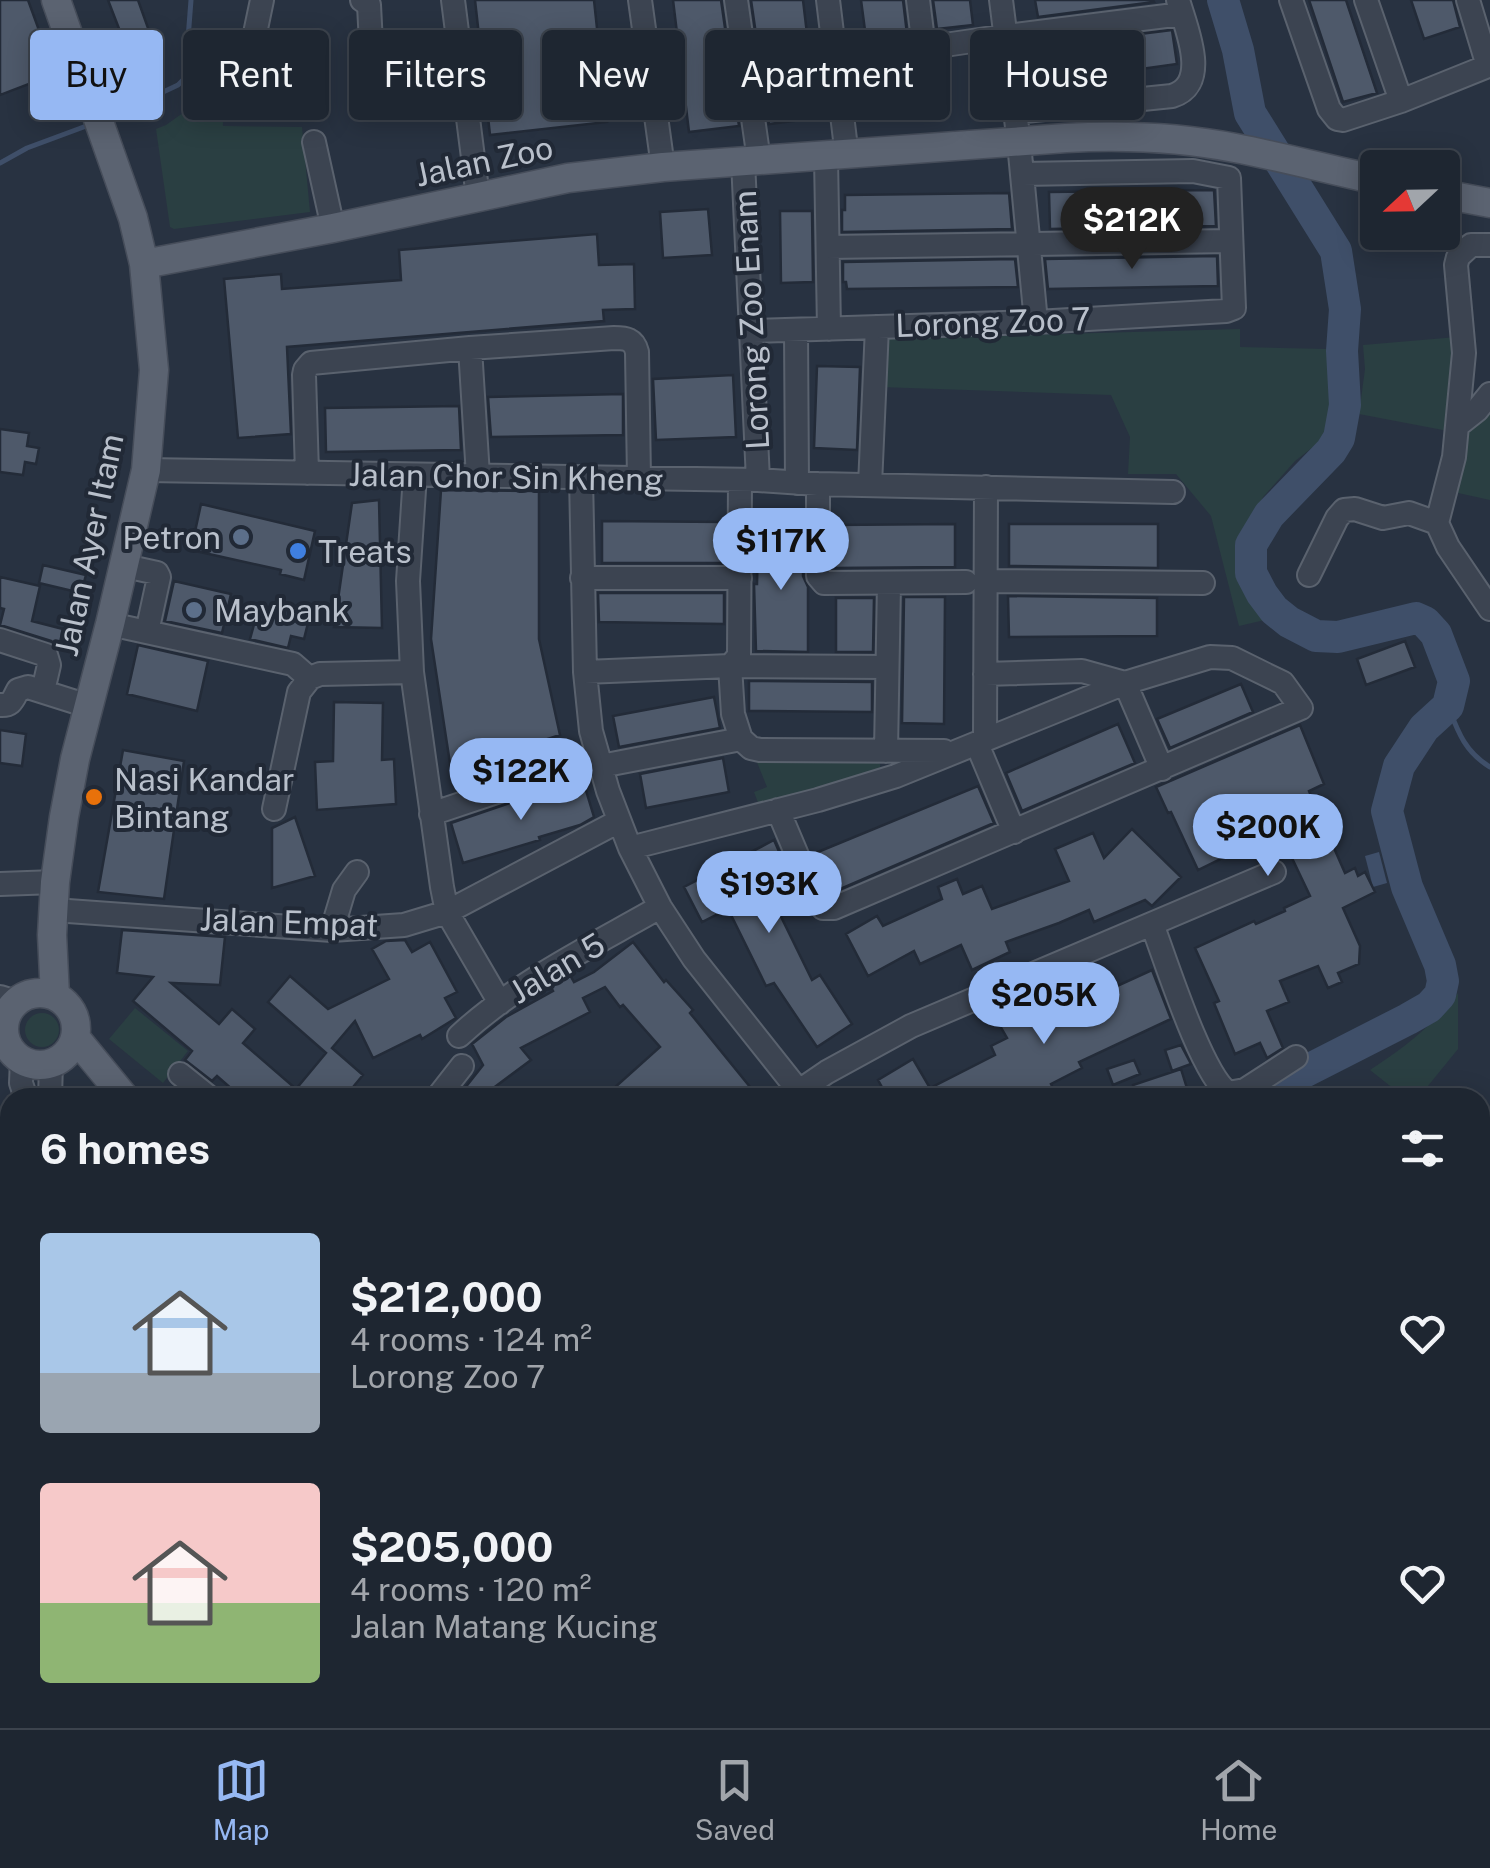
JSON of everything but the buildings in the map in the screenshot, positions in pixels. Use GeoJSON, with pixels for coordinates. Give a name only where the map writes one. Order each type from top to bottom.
{"type":"FeatureCollection","features":[{"type":"Feature","properties":{"kind":"main road","name":"Jalan Ayer Itam"},"geometry":{"type":"LineString","coordinates":[[18,1006],[54,909],[64,816],[146,470],[154,370],[144,264],[133,218],[56,0]]}},
{"type":"Feature","properties":{"kind":"main road","name":"Jalan Zoo"},"geometry":{"type":"LineString","coordinates":[[144,264],[568,178],[751,160],[1120,136],[1235,148],[1360,176]]}},
{"type":"Feature","properties":{"kind":"main road"},"geometry":{"type":"LineString","coordinates":[[1460,197],[1490,203]]}},
{"type":"Feature","properties":{"kind":"main road"},"geometry":{"type":"LineString","coordinates":[[18,1006],[70,1008],[76,1036],[65,1055],[41,1065],[22,1060],[8,1045],[18,1006]]}},
{"type":"Feature","properties":{"kind":"main road"},"geometry":{"type":"LineString","coordinates":[[76,1036],[116,1088]]}},
{"type":"Feature","properties":{"kind":"main road"},"geometry":{"type":"LineString","coordinates":[[54,1062],[95,1088]]}},
{"type":"Feature","properties":{"kind":"street"},"geometry":{"type":"LineString","coordinates":[[256,30],[262,0]]}},
{"type":"Feature","properties":{"kind":"street"},"geometry":{"type":"LineString","coordinates":[[362,0],[369,5],[370,30]]}},
{"type":"Feature","properties":{"kind":"street"},"geometry":{"type":"LineString","coordinates":[[454,0],[478,197]]}},
{"type":"Feature","properties":{"kind":"street"},"geometry":{"type":"LineString","coordinates":[[640,0],[663,167]]}},
{"type":"Feature","properties":{"kind":"street","name":"Lorong Zoo Enam"},"geometry":{"type":"LineString","coordinates":[[736,0],[751,160],[749,480],[740,578],[739,656],[730,666],[733,714],[742,739]]}},
{"type":"Feature","properties":{"kind":"street"},"geometry":{"type":"LineString","coordinates":[[828,0],[832,30]]}},
{"type":"Feature","properties":{"kind":"street"},"geometry":{"type":"LineString","coordinates":[[918,0],[922,30]]}},
{"type":"Feature","properties":{"kind":"street"},"geometry":{"type":"LineString","coordinates":[[1001,0],[1005,30]]}},
{"type":"Feature","properties":{"kind":"street"},"geometry":{"type":"LineString","coordinates":[[1291,0],[1332,115],[1343,120],[1489,66],[1468,0]]}},
{"type":"Feature","properties":{"kind":"street"},"geometry":{"type":"LineString","coordinates":[[1366,0],[1401,101]]}},
{"type":"Feature","properties":{"kind":"street"},"geometry":{"type":"LineString","coordinates":[[1042,30],[1180,7],[1194,69],[1190,84],[1179,94],[1144,98]]}},
{"type":"Feature","properties":{"kind":"street"},"geometry":{"type":"LineString","coordinates":[[830,330],[828,246],[837,120]]}},
{"type":"Feature","properties":{"kind":"street"},"geometry":{"type":"LineString","coordinates":[[1016,120],[1036,322]]}},
{"type":"Feature","properties":{"kind":"street"},"geometry":{"type":"LineString","coordinates":[[314,142],[332,228]]}},
{"type":"Feature","properties":{"kind":"street"},"geometry":{"type":"LineString","coordinates":[[828,246],[1231,241],[1228,178],[1193,172],[1022,174]]}},
{"type":"Feature","properties":{"kind":"street","name":"Lorong Zoo 7"},"geometry":{"type":"LineString","coordinates":[[752,332],[1226,311],[1234,308],[1231,241]]}},
{"type":"Feature","properties":{"kind":"street"},"geometry":{"type":"LineString","coordinates":[[1490,245],[1471,245],[1458,257],[1456,265],[1464,352],[1452,474],[1437,523],[1448,547],[1490,609]]}},
{"type":"Feature","properties":{"kind":"street"},"geometry":{"type":"LineString","coordinates":[[870,485],[876,327]]}},
{"type":"Feature","properties":{"kind":"street"},"geometry":{"type":"LineString","coordinates":[[796,331],[818,576],[824,583],[1203,584]]}},
{"type":"Feature","properties":{"kind":"street"},"geometry":{"type":"LineString","coordinates":[[307,474],[304,375],[311,363],[614,338],[633,342],[637,352],[640,478]]}},
{"type":"Feature","properties":{"kind":"street"},"geometry":{"type":"LineString","coordinates":[[470,348],[478,476]]}},
{"type":"Feature","properties":{"kind":"street"},"geometry":{"type":"LineString","coordinates":[[1458,425],[1478,410],[1490,394]]}},
{"type":"Feature","properties":{"kind":"street","name":"Jalan Chor Sin Kheng"},"geometry":{"type":"LineString","coordinates":[[146,470],[1173,492]]}},
{"type":"Feature","properties":{"kind":"street"},"geometry":{"type":"LineString","coordinates":[[416,475],[408,581],[412,672],[447,912],[500,1003]]}},
{"type":"Feature","properties":{"kind":"street"},"geometry":{"type":"LineString","coordinates":[[581,477],[585,672],[599,762],[619,822],[660,907],[789,1088]]}},
{"type":"Feature","properties":{"kind":"street"},"geometry":{"type":"LineString","coordinates":[[986,488],[975,582],[985,674],[973,745],[1014,832]]}},
{"type":"Feature","properties":{"kind":"street"},"geometry":{"type":"LineString","coordinates":[[1309,575],[1344,510],[1355,509],[1384,518],[1409,513],[1437,523]]}},
{"type":"Feature","properties":{"kind":"street"},"geometry":{"type":"LineString","coordinates":[[124,566],[159,577],[147,632]]}},
{"type":"Feature","properties":{"kind":"street"},"geometry":{"type":"LineString","coordinates":[[582,578],[740,578]]}},
{"type":"Feature","properties":{"kind":"street"},"geometry":{"type":"LineString","coordinates":[[886,751],[888,583]]}},
{"type":"Feature","properties":{"kind":"street"},"geometry":{"type":"LineString","coordinates":[[110,624],[293,664],[309,678]]}},
{"type":"Feature","properties":{"kind":"street"},"geometry":{"type":"LineString","coordinates":[[0,640],[46,656],[49,665],[44,691]]}},
{"type":"Feature","properties":{"kind":"street"},"geometry":{"type":"LineString","coordinates":[[630,848],[896,776],[1125,683],[1210,657],[1232,658],[1284,683],[1301,708],[834,908],[824,908],[816,900],[778,810]]}},
{"type":"Feature","properties":{"kind":"street"},"geometry":{"type":"LineString","coordinates":[[585,672],[730,666],[887,667]]}},
{"type":"Feature","properties":{"kind":"street"},"geometry":{"type":"LineString","coordinates":[[985,674],[1082,671],[1125,683]]}},
{"type":"Feature","properties":{"kind":"street"},"geometry":{"type":"LineString","coordinates":[[274,809],[299,692],[309,678],[320,674],[412,672]]}},
{"type":"Feature","properties":{"kind":"street"},"geometry":{"type":"LineString","coordinates":[[1125,683],[1162,769]]}},
{"type":"Feature","properties":{"kind":"street"},"geometry":{"type":"LineString","coordinates":[[0,705],[12,702],[23,687],[88,706]]}},
{"type":"Feature","properties":{"kind":"street"},"geometry":{"type":"LineString","coordinates":[[432,814],[599,762],[742,739],[760,750],[886,751],[973,745]]}},
{"type":"Feature","properties":{"kind":"street","name":"Jalan Empat"},"geometry":{"type":"LineString","coordinates":[[0,884],[54,909],[332,930],[404,925],[447,912],[619,822]]}},
{"type":"Feature","properties":{"kind":"street"},"geometry":{"type":"LineString","coordinates":[[332,930],[344,890],[357,872]]}},
{"type":"Feature","properties":{"kind":"street"},"geometry":{"type":"LineString","coordinates":[[802,1088],[911,1026],[1274,872]]}},
{"type":"Feature","properties":{"kind":"street","name":"Jalan 5"},"geometry":{"type":"LineString","coordinates":[[460,1036],[484,1013],[660,907]]}},
{"type":"Feature","properties":{"kind":"street"},"geometry":{"type":"LineString","coordinates":[[1152,924],[1196,1040],[1221,1088]]}},
{"type":"Feature","properties":{"kind":"street"},"geometry":{"type":"LineString","coordinates":[[1248,1088],[1296,1056]]}},
{"type":"Feature","properties":{"kind":"street"},"geometry":{"type":"LineString","coordinates":[[22,1060],[23,1088]]}},
{"type":"Feature","properties":{"kind":"street"},"geometry":{"type":"LineString","coordinates":[[51,1088],[54,1062]]}},
{"type":"Feature","properties":{"kind":"street"},"geometry":{"type":"LineString","coordinates":[[445,1088],[462,1066]]}},
{"type":"Feature","properties":{"kind":"street"},"geometry":{"type":"LineString","coordinates":[[180,1074],[198,1088]]}},
{"type":"Feature","properties":{"kind":"green space"},"geometry":{"type":"Polygon","coordinates":[[[183,113],[183,120],[223,120],[223,126],[302,127],[310,212],[170,227],[156,129],[183,113]]]}},
{"type":"Feature","properties":{"kind":"green space"},"geometry":{"type":"Polygon","coordinates":[[[1240,329],[1240,347],[1327,349],[1333,419],[1330,434],[1295,461],[1263,497],[1245,539],[1241,561],[1249,590],[1269,619],[1239,626],[1211,516],[1176,474],[1128,474],[1130,437],[1111,395],[880,387],[881,339],[1240,329]]]}},
{"type":"Feature","properties":{"kind":"green space"},"geometry":{"type":"Polygon","coordinates":[[[1457,337],[1455,398],[1490,406],[1490,500],[1458,493],[1464,434],[1359,414],[1365,369],[1363,345],[1457,337]]]}},
{"type":"Feature","properties":{"kind":"green space"},"geometry":{"type":"Polygon","coordinates":[[[754,755],[874,760],[880,764],[881,773],[760,808],[754,792],[767,787],[754,755]]]}},
{"type":"Feature","properties":{"kind":"green space"},"geometry":{"type":"Polygon","coordinates":[[[1458,993],[1458,1049],[1426,1088],[1393,1088],[1370,1070],[1395,1053],[1458,993]]]}},
{"type":"Feature","properties":{"kind":"green space"},"geometry":{"type":"Polygon","coordinates":[[[135,1008],[188,1051],[163,1083],[109,1039],[135,1008]]]}},
{"type":"Feature","properties":{"kind":"green space"},"geometry":{"type":"Polygon","coordinates":[[[42,1013],[54,1018],[59,1030],[54,1042],[42,1047],[30,1042],[25,1030],[30,1018],[42,1013]]]}},
{"type":"Feature","properties":{"kind":"water"},"geometry":{"type":"Polygon","coordinates":[[[1379,852],[1387,883],[1373,887],[1365,856],[1379,852]]]}},
{"type":"Feature","properties":{"kind":"waterway"},"geometry":{"type":"LineString","coordinates":[[163,92],[185,78],[191,0]]}},
{"type":"Feature","properties":{"kind":"waterway"},"geometry":{"type":"LineString","coordinates":[[1223,0],[1250,113],[1336,251],[1345,309],[1345,405],[1339,438],[1269,515],[1251,545],[1251,573],[1274,610],[1316,636],[1338,637],[1416,618],[1425,622],[1436,634],[1454,681],[1448,706],[1424,728],[1399,766],[1387,811],[1407,887],[1440,965],[1440,995],[1408,1019],[1302,1073],[1286,1088]]}},
{"type":"Feature","properties":{"kind":"waterway"},"geometry":{"type":"LineString","coordinates":[[0,163],[27,148],[89,125]]}},
{"type":"Feature","properties":{"kind":"waterway"},"geometry":{"type":"LineString","coordinates":[[1448,706],[1468,748],[1490,767]]}},
{"type":"Feature","properties":{"kind":"place","name":"Petron"},"geometry":{"type":"Point","coordinates":[241,537]}},
{"type":"Feature","properties":{"kind":"place","name":"Treats"},"geometry":{"type":"Point","coordinates":[298,551]}},
{"type":"Feature","properties":{"kind":"place","name":"Maybank"},"geometry":{"type":"Point","coordinates":[194,610]}},
{"type":"Feature","properties":{"kind":"place","name":"Nasi Kandar Bintang"},"geometry":{"type":"Point","coordinates":[94,797]}}]}
